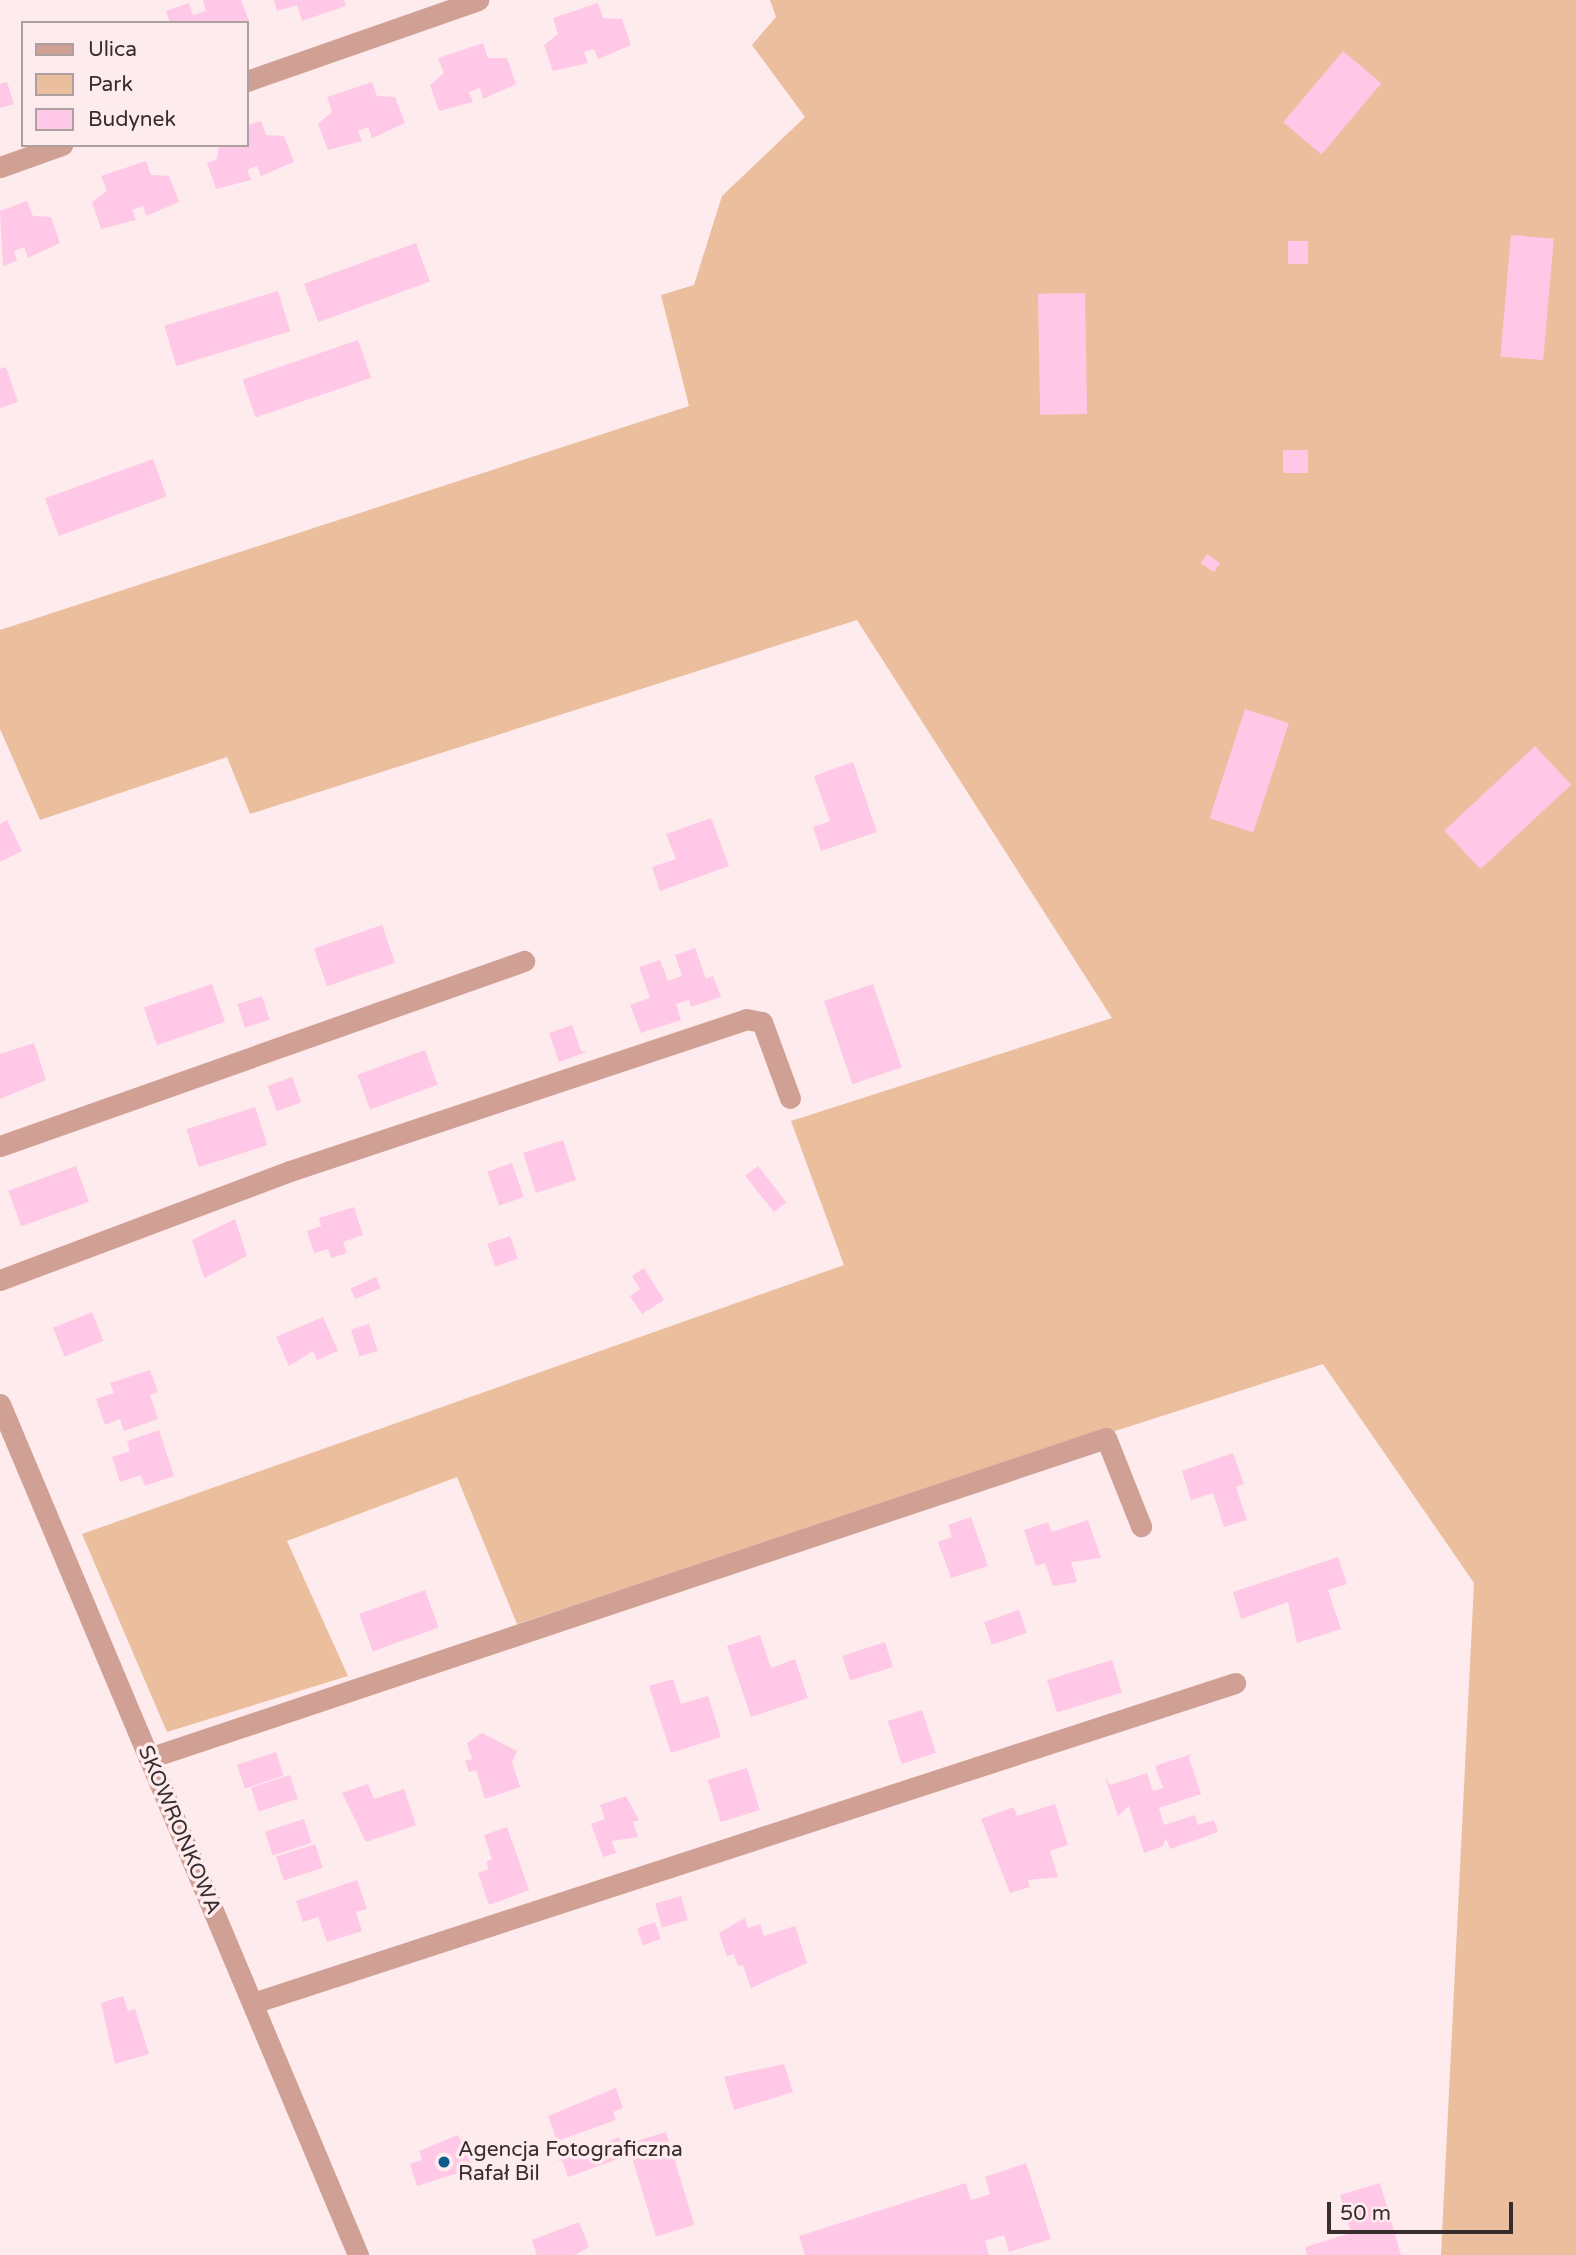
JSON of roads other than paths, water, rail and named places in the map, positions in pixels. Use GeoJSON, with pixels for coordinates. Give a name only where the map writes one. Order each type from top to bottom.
{"type":"FeatureCollection","features":[{"type":"Feature","properties":{"kind":"street"},"geometry":{"type":"LineString","coordinates":[[248,81],[478,0]]}},
{"type":"Feature","properties":{"kind":"street"},"geometry":{"type":"LineString","coordinates":[[0,167],[56,147]]}},
{"type":"Feature","properties":{"kind":"street"},"geometry":{"type":"LineString","coordinates":[[0,1146],[524,961]]}},
{"type":"Feature","properties":{"kind":"street"},"geometry":{"type":"LineString","coordinates":[[0,1280],[290,1171],[746,1019],[762,1023],[790,1098]]}},
{"type":"Feature","properties":{"kind":"street","name":"SKOWRONKOWA"},"geometry":{"type":"LineString","coordinates":[[0,1405],[358,2255]]}},
{"type":"Feature","properties":{"kind":"street"},"geometry":{"type":"LineString","coordinates":[[149,1758],[1106,1438],[1141,1526]]}},
{"type":"Feature","properties":{"kind":"street"},"geometry":{"type":"LineString","coordinates":[[253,2003],[1235,1683]]}},
{"type":"Feature","properties":{"kind":"place","name":"Agencja Fotograficzna Rafał Bil"},"geometry":{"type":"Point","coordinates":[444,2162]}}]}
